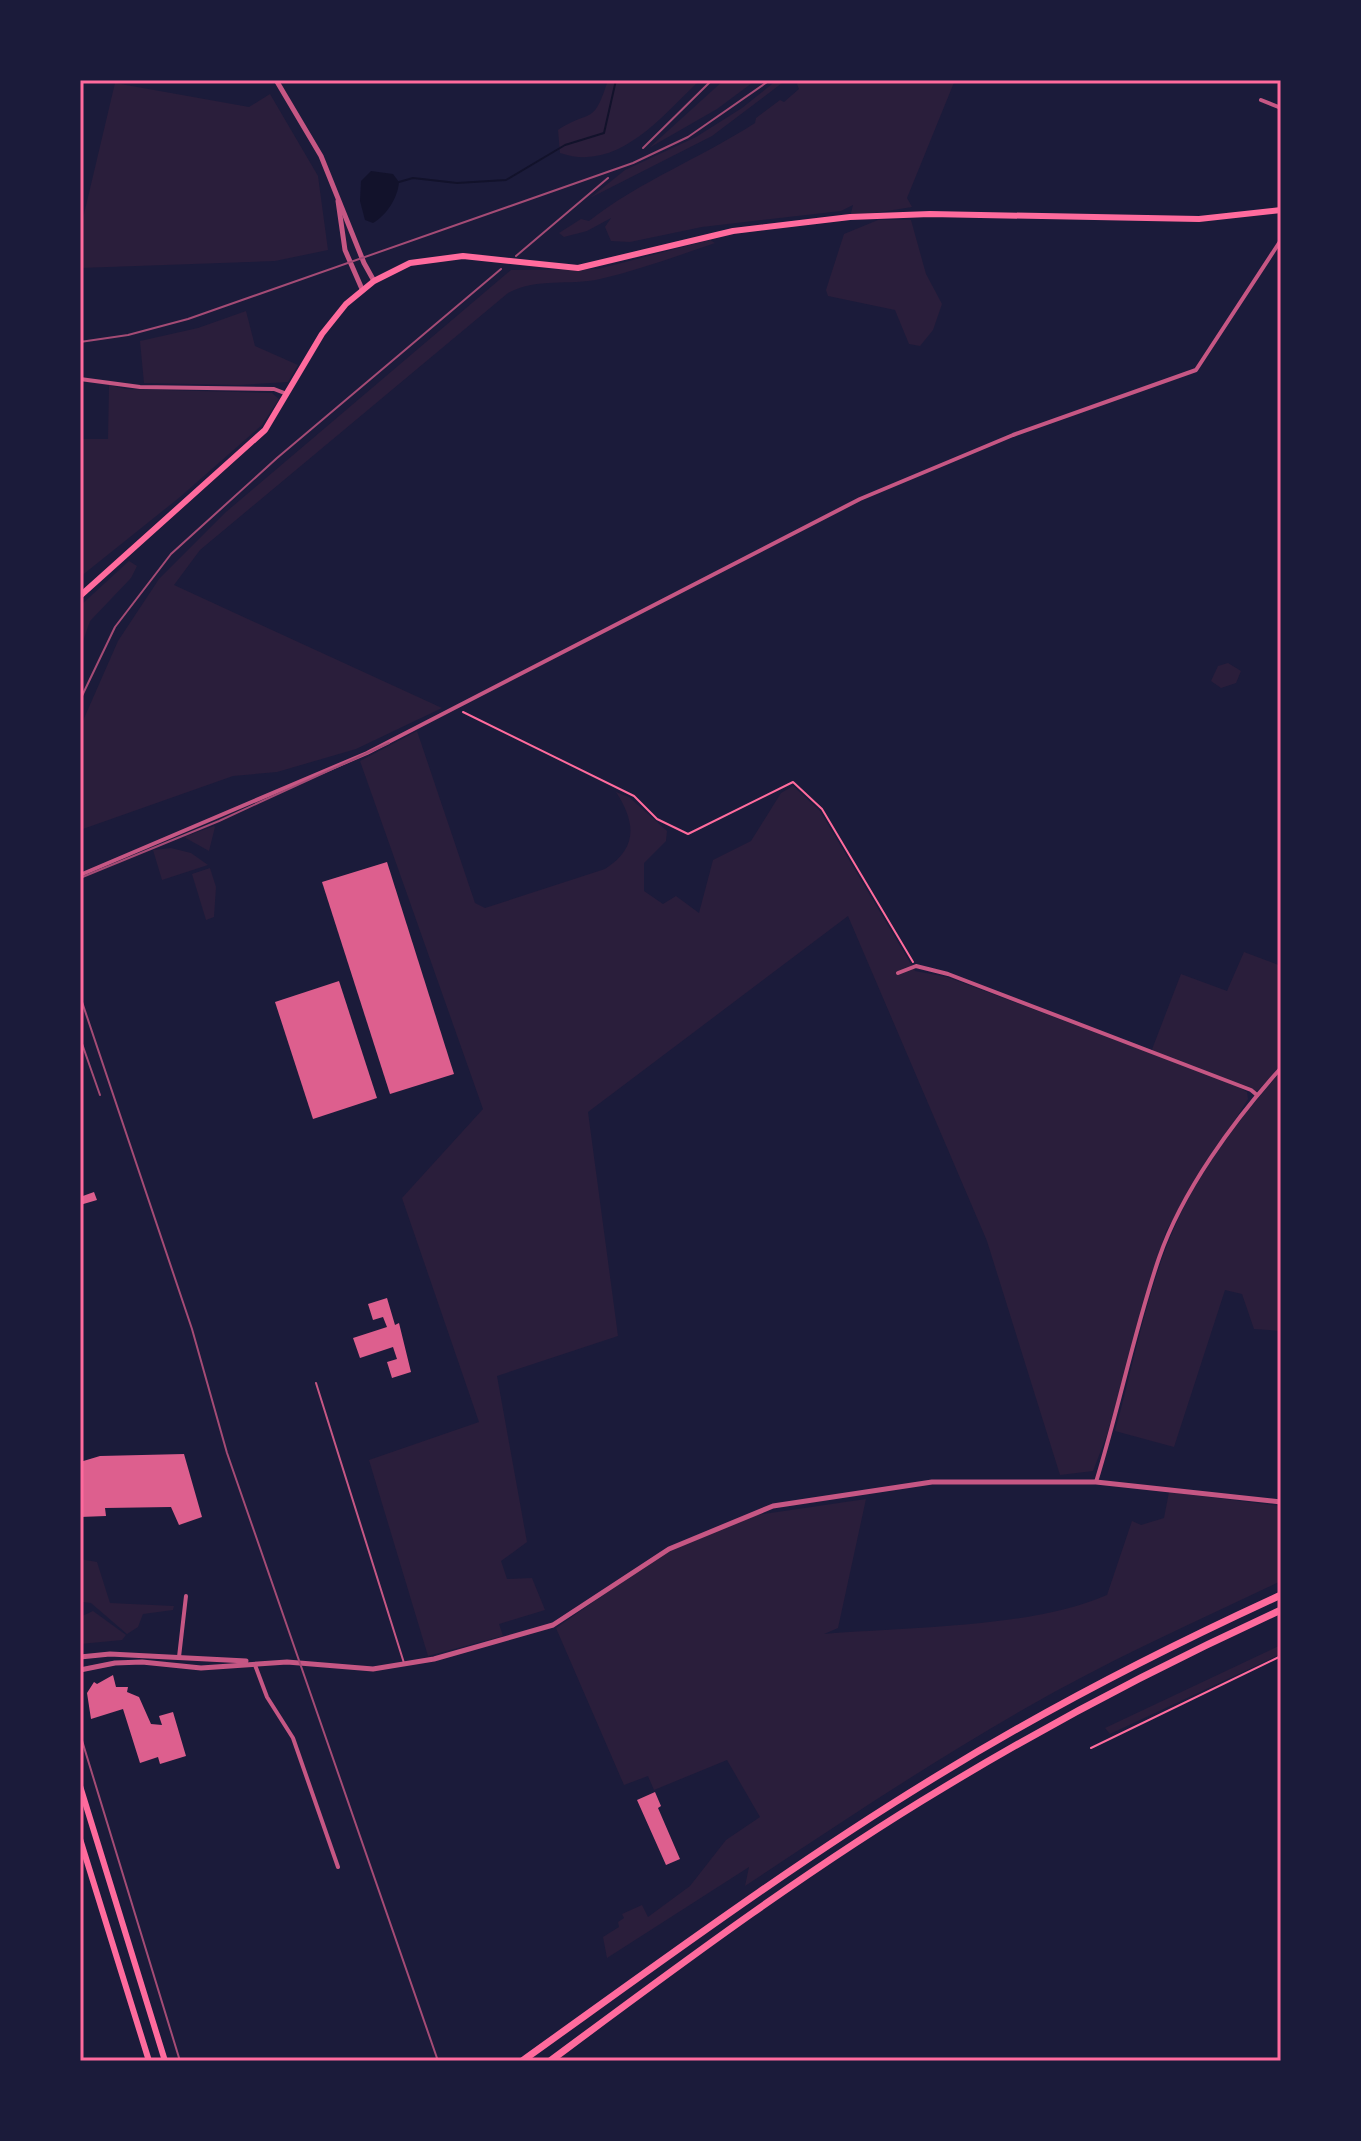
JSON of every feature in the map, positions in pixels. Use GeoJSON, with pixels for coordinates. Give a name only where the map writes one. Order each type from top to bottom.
{"type":"FeatureCollection","features":[{"type":"Feature","properties":{"kind":"highway"},"geometry":{"type":"LineString","coordinates":[[522,2061],[744,1903],[936,1776],[1141,1662],[1281,1595]]}},
{"type":"Feature","properties":{"kind":"highway"},"geometry":{"type":"LineString","coordinates":[[550,2061],[771,1901],[941,1789],[1047,1726],[1281,1610]]}},
{"type":"Feature","properties":{"kind":"main road"},"geometry":{"type":"LineString","coordinates":[[80,596],[265,430],[332,320],[362,289],[424,259],[442,256],[536,266],[597,265],[721,233],[850,217],[930,214],[1199,219],[1281,210]]}},
{"type":"Feature","properties":{"kind":"main road"},"geometry":{"type":"LineString","coordinates":[[80,1786],[165,2061]]}},
{"type":"Feature","properties":{"kind":"main road"},"geometry":{"type":"LineString","coordinates":[[80,1839],[149,2061]]}},
{"type":"Feature","properties":{"kind":"street"},"geometry":{"type":"LineString","coordinates":[[276,80],[321,156],[374,281]]}},
{"type":"Feature","properties":{"kind":"street"},"geometry":{"type":"LineString","coordinates":[[1261,100],[1281,108]]}},
{"type":"Feature","properties":{"kind":"street"},"geometry":{"type":"LineString","coordinates":[[338,196],[345,250],[362,289]]}},
{"type":"Feature","properties":{"kind":"street"},"geometry":{"type":"LineString","coordinates":[[80,875],[338,766],[860,499],[1013,435],[1196,370],[1281,240]]}},
{"type":"Feature","properties":{"kind":"street"},"geometry":{"type":"LineString","coordinates":[[80,379],[140,387],[274,389],[287,394]]}},
{"type":"Feature","properties":{"kind":"street"},"geometry":{"type":"LineString","coordinates":[[898,973],[916,966],[948,974],[1251,1090],[1257,1095]]}},
{"type":"Feature","properties":{"kind":"street"},"geometry":{"type":"LineString","coordinates":[[1096,1482],[1159,1258],[1174,1221],[1239,1116],[1281,1068]]}},
{"type":"Feature","properties":{"kind":"street"},"geometry":{"type":"LineString","coordinates":[[80,1670],[115,1663],[255,1662],[373,1669],[404,1664],[510,1640],[553,1625],[669,1549],[773,1506],[932,1482],[1096,1482],[1281,1502]]}},
{"type":"Feature","properties":{"kind":"street"},"geometry":{"type":"LineString","coordinates":[[178,1662],[186,1596]]}},
{"type":"Feature","properties":{"kind":"street"},"geometry":{"type":"LineString","coordinates":[[80,1657],[110,1654],[178,1662]]}},
{"type":"Feature","properties":{"kind":"street"},"geometry":{"type":"LineString","coordinates":[[255,1662],[267,1697],[293,1738],[338,1867]]}},
{"type":"Feature","properties":{"kind":"lane"},"geometry":{"type":"LineString","coordinates":[[316,1383],[404,1664]]}},
{"type":"Feature","properties":{"kind":"path"},"geometry":{"type":"LineString","coordinates":[[455,708],[634,796],[657,819],[688,834],[793,782],[822,809],[916,966]]}},
{"type":"Feature","properties":{"kind":"path"},"geometry":{"type":"LineString","coordinates":[[1091,1748],[1281,1656]]}},
{"type":"Feature","properties":{"kind":"shaded area"},"geometry":{"type":"Polygon","coordinates":[[[608,80],[700,80],[638,138],[620,148],[601,155],[581,157],[560,153],[558,130],[595,111],[608,80]]]}},
{"type":"Feature","properties":{"kind":"shaded area"},"geometry":{"type":"Polygon","coordinates":[[[724,80],[756,80],[717,109],[649,148],[724,80]]]}},
{"type":"Feature","properties":{"kind":"shaded area"},"geometry":{"type":"Polygon","coordinates":[[[777,80],[786,80],[712,136],[590,198],[625,170],[696,137],[742,108],[777,80]]]}},
{"type":"Feature","properties":{"kind":"shaded area"},"geometry":{"type":"Polygon","coordinates":[[[801,80],[955,80],[907,198],[912,207],[850,217],[853,205],[841,211],[702,227],[630,242],[611,241],[605,227],[611,218],[587,231],[564,237],[559,233],[581,219],[589,221],[629,194],[755,123],[756,118],[799,89],[797,84],[801,80]]]}},
{"type":"Feature","properties":{"kind":"shaded area"},"geometry":{"type":"Polygon","coordinates":[[[115,83],[249,107],[270,94],[318,176],[328,250],[275,261],[80,268],[80,231],[115,83]]]}},
{"type":"Feature","properties":{"kind":"shaded area"},"geometry":{"type":"Polygon","coordinates":[[[371,171],[393,174],[399,182],[391,205],[373,223],[365,220],[360,201],[361,181],[371,171]]]}},
{"type":"Feature","properties":{"kind":"shaded area"},"geometry":{"type":"Polygon","coordinates":[[[878,220],[911,220],[926,274],[942,304],[933,330],[920,346],[909,344],[895,310],[828,296],[826,290],[844,234],[878,220]]]}},
{"type":"Feature","properties":{"kind":"shaded area"},"geometry":{"type":"Polygon","coordinates":[[[710,240],[715,243],[615,275],[588,281],[542,283],[508,293],[200,550],[174,585],[442,708],[356,749],[277,772],[233,776],[80,830],[82,723],[118,641],[159,579],[226,512],[511,270],[598,269],[710,240]]]}},
{"type":"Feature","properties":{"kind":"shaded area"},"geometry":{"type":"Polygon","coordinates":[[[246,311],[255,346],[298,365],[288,382],[239,385],[144,383],[140,341],[198,328],[246,311]]]}},
{"type":"Feature","properties":{"kind":"shaded area"},"geometry":{"type":"Polygon","coordinates":[[[109,385],[126,389],[272,393],[279,399],[262,425],[180,497],[80,577],[80,439],[108,439],[109,385]]]}},
{"type":"Feature","properties":{"kind":"shaded area"},"geometry":{"type":"Polygon","coordinates":[[[129,561],[137,566],[131,578],[90,621],[80,650],[80,606],[129,561]]]}},
{"type":"Feature","properties":{"kind":"shaded area"},"geometry":{"type":"Polygon","coordinates":[[[1228,663],[1241,671],[1236,683],[1221,688],[1211,681],[1218,666],[1228,663]]]}},
{"type":"Feature","properties":{"kind":"shaded area"},"geometry":{"type":"Polygon","coordinates":[[[417,731],[475,903],[485,908],[605,869],[616,861],[628,843],[630,824],[616,792],[629,797],[667,831],[666,841],[644,863],[644,891],[663,904],[676,896],[699,913],[713,860],[751,841],[781,793],[793,786],[820,811],[915,971],[947,977],[1185,1066],[1151,1052],[1181,974],[1227,991],[1244,952],[1281,966],[1281,1067],[1255,1093],[1229,1082],[1247,1092],[1248,1099],[1166,1231],[1107,1435],[1093,1471],[1060,1475],[987,1241],[848,916],[588,1112],[618,1336],[497,1376],[527,1542],[501,1561],[507,1579],[532,1578],[545,1610],[499,1624],[503,1636],[428,1656],[369,1460],[479,1422],[402,1198],[483,1109],[360,761],[417,731]]]}},
{"type":"Feature","properties":{"kind":"shaded area"},"geometry":{"type":"Polygon","coordinates":[[[214,826],[209,851],[184,837],[214,826]]]}},
{"type":"Feature","properties":{"kind":"shaded area"},"geometry":{"type":"Polygon","coordinates":[[[171,848],[191,853],[208,865],[162,880],[153,850],[171,848]]]}},
{"type":"Feature","properties":{"kind":"shaded area"},"geometry":{"type":"Polygon","coordinates":[[[210,868],[216,887],[214,917],[206,920],[192,874],[210,868]]]}},
{"type":"Feature","properties":{"kind":"shaded area"},"geometry":{"type":"Polygon","coordinates":[[[1281,1072],[1281,1331],[1254,1329],[1242,1294],[1225,1290],[1174,1447],[1115,1431],[1149,1300],[1176,1224],[1223,1144],[1281,1072]]]}},
{"type":"Feature","properties":{"kind":"shaded area"},"geometry":{"type":"Polygon","coordinates":[[[1169,1492],[1281,1506],[1281,1581],[1055,1691],[918,1773],[745,1886],[749,1867],[607,1958],[603,1937],[619,1927],[618,1922],[624,1918],[622,1914],[642,1905],[648,1917],[690,1886],[726,1840],[760,1817],[727,1760],[654,1790],[648,1776],[624,1785],[556,1628],[669,1549],[744,1517],[866,1499],[838,1628],[824,1634],[969,1624],[1043,1614],[1107,1595],[1132,1521],[1141,1525],[1164,1518],[1169,1492]]]}},
{"type":"Feature","properties":{"kind":"shaded area"},"geometry":{"type":"Polygon","coordinates":[[[80,1559],[97,1562],[110,1603],[174,1606],[173,1610],[143,1614],[138,1627],[127,1634],[91,1603],[83,1602],[80,1559]]]}},
{"type":"Feature","properties":{"kind":"shaded area"},"geometry":{"type":"Polygon","coordinates":[[[93,1611],[126,1635],[122,1640],[80,1644],[80,1617],[93,1611]]]}},
{"type":"Feature","properties":{"kind":"shaded area"},"geometry":{"type":"Polygon","coordinates":[[[1281,1645],[1281,1654],[1110,1734],[1105,1728],[1281,1645]]]}},
{"type":"Feature","properties":{"kind":"building"},"geometry":{"type":"Polygon","coordinates":[[[387,862],[454,1074],[390,1094],[322,882],[387,862]]]}},
{"type":"Feature","properties":{"kind":"building"},"geometry":{"type":"Polygon","coordinates":[[[339,981],[377,1098],[313,1119],[275,1002],[339,981]]]}},
{"type":"Feature","properties":{"kind":"building"},"geometry":{"type":"Polygon","coordinates":[[[94,1192],[97,1200],[80,1205],[80,1197],[94,1192]]]}},
{"type":"Feature","properties":{"kind":"building"},"geometry":{"type":"Polygon","coordinates":[[[387,1298],[395,1325],[399,1323],[411,1372],[392,1378],[387,1362],[397,1359],[393,1347],[360,1358],[353,1338],[387,1327],[383,1317],[373,1320],[368,1304],[387,1298]]]}},
{"type":"Feature","properties":{"kind":"building"},"geometry":{"type":"Polygon","coordinates":[[[184,1454],[202,1517],[179,1525],[171,1507],[105,1508],[106,1516],[80,1517],[80,1462],[100,1456],[184,1454]]]}},
{"type":"Feature","properties":{"kind":"building"},"geometry":{"type":"Polygon","coordinates":[[[113,1675],[116,1687],[128,1687],[127,1692],[139,1697],[151,1724],[162,1725],[159,1716],[173,1712],[186,1756],[160,1764],[158,1757],[140,1763],[123,1709],[91,1719],[87,1693],[94,1682],[97,1684],[113,1675]]]}},
{"type":"Feature","properties":{"kind":"building"},"geometry":{"type":"Polygon","coordinates":[[[655,1792],[661,1806],[658,1808],[680,1859],[666,1865],[637,1800],[655,1792]]]}},
{"type":"Feature","properties":{"kind":"waterway"},"geometry":{"type":"LineString","coordinates":[[399,182],[413,178],[457,183],[506,180],[565,145],[604,133],[616,80]]}},
{"type":"Feature","properties":{"kind":"tram line"},"geometry":{"type":"LineString","coordinates":[[80,878],[219,821],[389,743]]}},
{"type":"Feature","properties":{"kind":"tram line"},"geometry":{"type":"LineString","coordinates":[[80,1734],[180,2061]]}},
{"type":"Feature","properties":{"kind":"railway"},"geometry":{"type":"LineString","coordinates":[[643,148],[712,80]]}},
{"type":"Feature","properties":{"kind":"railway"},"geometry":{"type":"LineString","coordinates":[[80,342],[128,335],[188,319],[633,163],[688,137],[770,80]]}},
{"type":"Feature","properties":{"kind":"railway"},"geometry":{"type":"LineString","coordinates":[[516,256],[608,178]]}},
{"type":"Feature","properties":{"kind":"railway"},"geometry":{"type":"LineString","coordinates":[[80,700],[115,627],[171,554],[277,458],[501,269]]}},
{"type":"Feature","properties":{"kind":"railway"},"geometry":{"type":"LineString","coordinates":[[80,996],[192,1329],[227,1453],[438,2061]]}},
{"type":"Feature","properties":{"kind":"railway"},"geometry":{"type":"LineString","coordinates":[[80,1038],[100,1095]]}}]}
